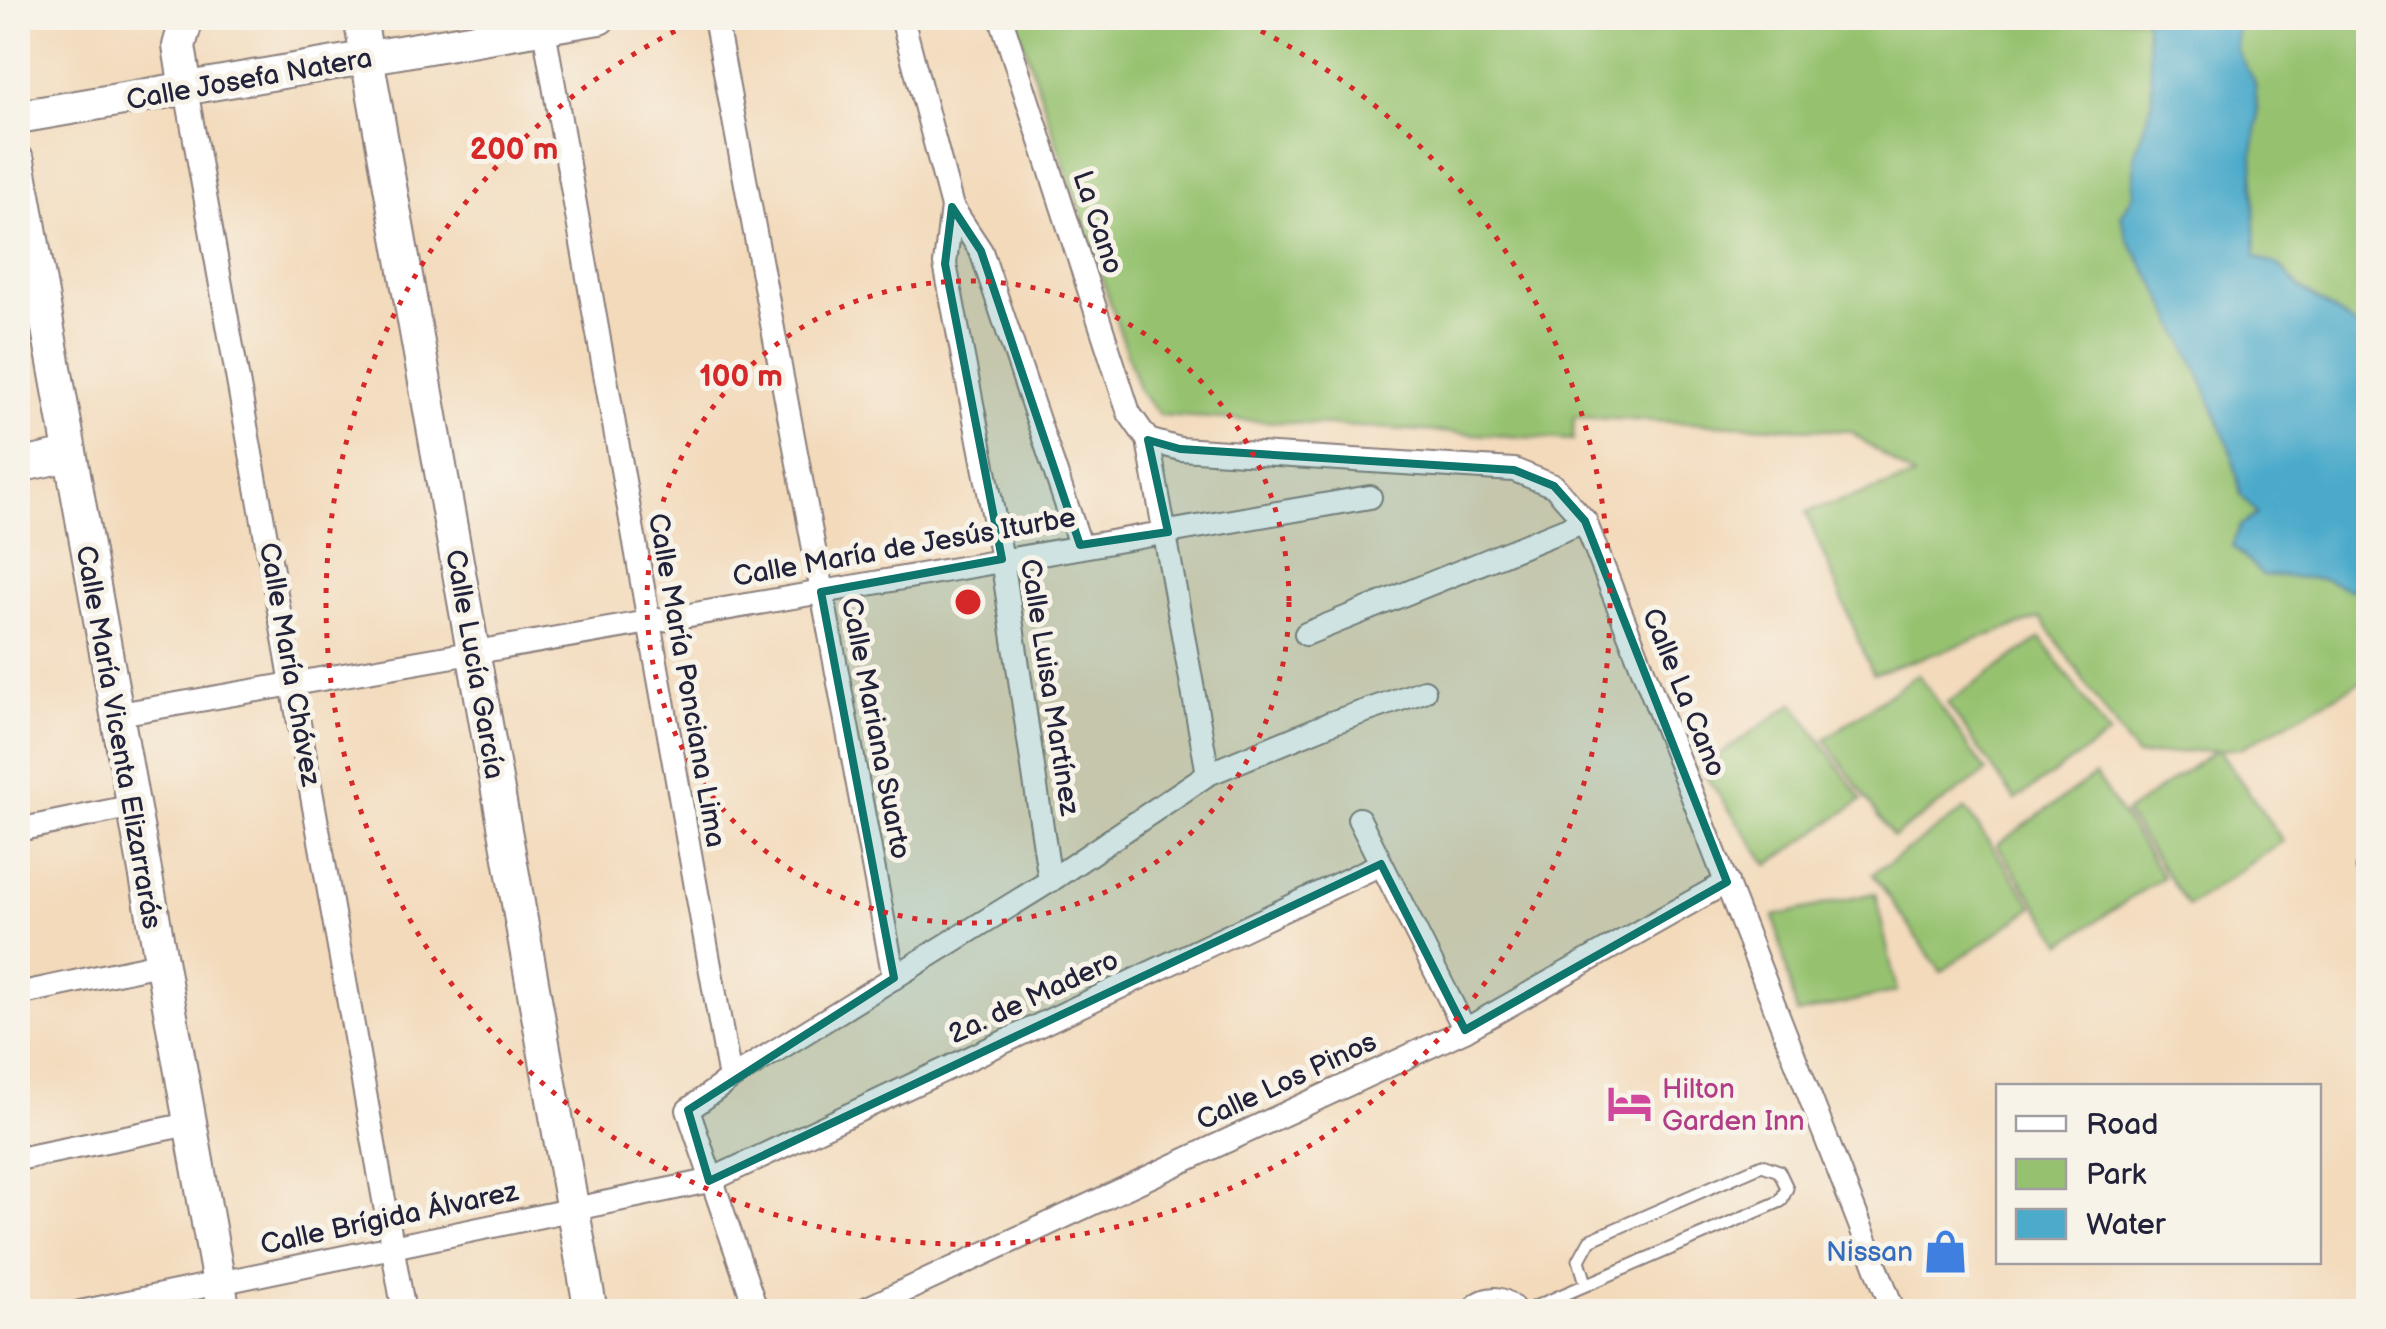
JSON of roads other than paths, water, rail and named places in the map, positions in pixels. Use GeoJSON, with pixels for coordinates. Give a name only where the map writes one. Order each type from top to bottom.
{"type":"FeatureCollection","features":[{"type":"Feature","properties":{"kind":"street","name":"Calle Lucía García"},"geometry":{"type":"LineString","coordinates":[[360,18],[591,1312]]}},
{"type":"Feature","properties":{"kind":"street","name":"Calle Josefa Natera"},"geometry":{"type":"LineString","coordinates":[[18,117],[598,18]]}},
{"type":"Feature","properties":{"kind":"street","name":"Calle Mariana Suarto"},"geometry":{"type":"LineString","coordinates":[[715,18],[894,978]]}},
{"type":"Feature","properties":{"kind":"street","name":"Calle Luisa Martínez"},"geometry":{"type":"LineString","coordinates":[[902,18],[952,208],[980,251],[1080,545]]}},
{"type":"Feature","properties":{"kind":"street","name":"La Cano"},"geometry":{"type":"LineString","coordinates":[[1002,18],[1129,413],[1148,440],[1168,532],[1208,774]]}},
{"type":"Feature","properties":{"kind":"street","name":"Calle María Chávez"},"geometry":{"type":"LineString","coordinates":[[180,27],[186,89],[295,682],[404,1312]]}},
{"type":"Feature","properties":{"kind":"street","name":"Calle María Ponciana Lima"},"geometry":{"type":"LineString","coordinates":[[544,28],[730,1079]]}},
{"type":"Feature","properties":{"kind":"street","name":"Calle María Vicenta Elizarrarás"},"geometry":{"type":"LineString","coordinates":[[18,161],[28,287],[69,455],[222,1297]]}},
{"type":"Feature","properties":{"kind":"street","name":"Calle Luisa Martínez"},"geometry":{"type":"LineString","coordinates":[[952,208],[945,264],[1002,559],[1050,881]]}},
{"type":"Feature","properties":{"kind":"street","name":"Calle La Cano"},"geometry":{"type":"LineString","coordinates":[[1148,440],[1180,449],[1514,470],[1554,486],[1585,522],[1894,1312]]}},
{"type":"Feature","properties":{"kind":"street"},"geometry":{"type":"LineString","coordinates":[[18,466],[69,455]]}},
{"type":"Feature","properties":{"kind":"street","name":"Calle María de Jesús Iturbe"},"geometry":{"type":"LineString","coordinates":[[118,714],[1370,496]]}},
{"type":"Feature","properties":{"kind":"street"},"geometry":{"type":"LineString","coordinates":[[1306,634],[1585,522]]}},
{"type":"Feature","properties":{"kind":"street"},"geometry":{"type":"LineString","coordinates":[[758,1312],[709,1181],[688,1110],[730,1079],[1050,881],[1208,774],[1331,723],[1424,692]]}},
{"type":"Feature","properties":{"kind":"street"},"geometry":{"type":"LineString","coordinates":[[18,830],[134,806]]}},
{"type":"Feature","properties":{"kind":"street"},"geometry":{"type":"LineString","coordinates":[[1359,819],[1466,1030]]}},
{"type":"Feature","properties":{"kind":"street","name":"2a. de Madero"},"geometry":{"type":"LineString","coordinates":[[709,1181],[1381,864]]}},
{"type":"Feature","properties":{"kind":"street","name":"Calle Los Pinos"},"geometry":{"type":"LineString","coordinates":[[859,1312],[1466,1030],[1727,882]]}},
{"type":"Feature","properties":{"kind":"street"},"geometry":{"type":"LineString","coordinates":[[18,994],[159,964]]}},
{"type":"Feature","properties":{"kind":"street"},"geometry":{"type":"LineString","coordinates":[[18,1159],[189,1124]]}},
{"type":"Feature","properties":{"kind":"street","name":"Calle Brígida Álvarez"},"geometry":{"type":"LineString","coordinates":[[80,1312],[222,1297],[392,1247],[709,1181]]}},
{"type":"Feature","properties":{"kind":"lane"},"geometry":{"type":"LineString","coordinates":[[2368,850],[2362,868],[2368,884]]}},
{"type":"Feature","properties":{"kind":"lane"},"geometry":{"type":"LineString","coordinates":[[1464,1312],[1474,1298],[1498,1292],[1510,1297],[1523,1312],[1781,1202],[1787,1192],[1779,1170],[1762,1164],[1590,1240],[1579,1260],[1586,1284]]}},
{"type":"Feature","properties":{"kind":"water"},"geometry":{"type":"Polygon","coordinates":[[[2145,18],[2237,18],[2236,49],[2255,84],[2258,118],[2253,153],[2256,257],[2279,265],[2300,288],[2368,334],[2368,587],[2351,590],[2323,579],[2262,575],[2232,546],[2240,526],[2257,514],[2241,495],[2232,454],[2200,375],[2158,289],[2127,238],[2121,216],[2134,194],[2134,156],[2153,99],[2145,18]]]}},
{"type":"Feature","properties":{"kind":"place","name":"Hilton Garden Inn"},"geometry":{"type":"Point","coordinates":[1629,1104]}},
{"type":"Feature","properties":{"kind":"place","name":"Nissan"},"geometry":{"type":"Point","coordinates":[1946,1251]}}]}
